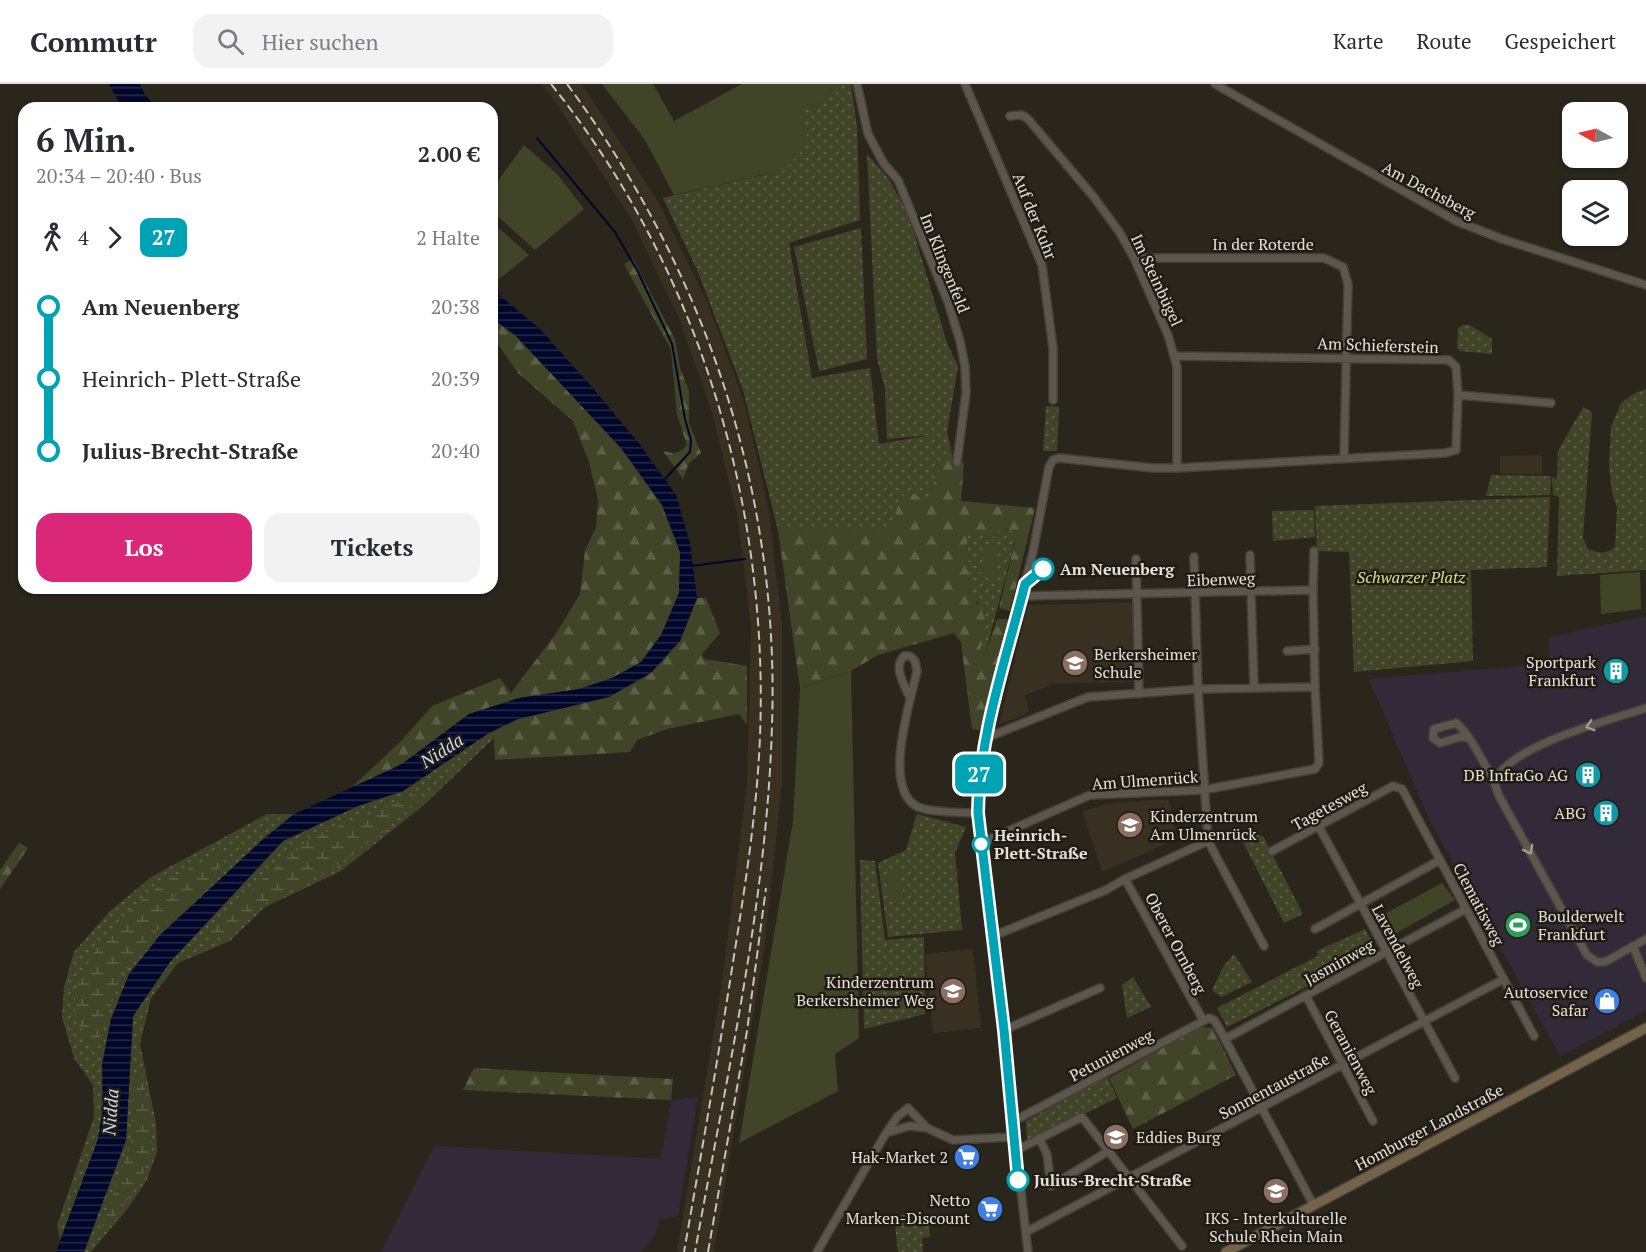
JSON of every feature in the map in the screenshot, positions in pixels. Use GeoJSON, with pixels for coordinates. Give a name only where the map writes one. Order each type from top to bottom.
{"type":"FeatureCollection","features":[{"type":"Feature","properties":{"kind":"street","name":"Im Klingenfeld"},"geometry":{"type":"LineString","coordinates":[[857,84],[868,134],[884,164],[898,180],[948,302],[960,341],[966,366],[966,393],[957,462]]}},
{"type":"Feature","properties":{"kind":"street","name":"Auf der Kuhr"},"geometry":{"type":"LineString","coordinates":[[965,84],[1042,265],[1053,348],[1053,400]]}},
{"type":"Feature","properties":{"kind":"street","name":"Am Dachsberg"},"geometry":{"type":"LineString","coordinates":[[1215,84],[1456,221],[1496,237],[1646,285]]}},
{"type":"Feature","properties":{"kind":"street","name":"Im Steinbügel"},"geometry":{"type":"LineString","coordinates":[[1010,116],[1022,115],[1028,119],[1093,196],[1134,258],[1175,356],[1177,468]]}},
{"type":"Feature","properties":{"kind":"street","name":"In der Roterde"},"geometry":{"type":"LineString","coordinates":[[1134,258],[1332,260],[1343,267],[1347,279],[1344,457]]}},
{"type":"Feature","properties":{"kind":"street","name":"Am Schieferstein"},"geometry":{"type":"LineString","coordinates":[[1175,356],[1449,360],[1456,367],[1458,395]]}},
{"type":"Feature","properties":{"kind":"street"},"geometry":{"type":"LineString","coordinates":[[1028,1252],[981,843],[978,777],[983,748],[1039,526],[1048,467],[1053,460],[1059,458],[1153,468],[1177,468],[1445,453],[1456,450],[1458,395],[1551,403]]}},
{"type":"Feature","properties":{"kind":"street"},"geometry":{"type":"LineString","coordinates":[[986,738],[1088,697],[1198,689],[1315,687],[1314,551]]}},
{"type":"Feature","properties":{"kind":"street"},"geometry":{"type":"LineString","coordinates":[[1250,555],[1254,688]]}},
{"type":"Feature","properties":{"kind":"street"},"geometry":{"type":"LineString","coordinates":[[1194,557],[1198,689],[1208,841],[1264,946]]}},
{"type":"Feature","properties":{"kind":"street"},"geometry":{"type":"LineString","coordinates":[[1136,559],[1139,694]]}},
{"type":"Feature","properties":{"kind":"street","name":"Eibenweg"},"geometry":{"type":"LineString","coordinates":[[1022,596],[1313,590]]}},
{"type":"Feature","properties":{"kind":"street"},"geometry":{"type":"LineString","coordinates":[[1287,651],[1315,649]]}},
{"type":"Feature","properties":{"kind":"street"},"geometry":{"type":"LineString","coordinates":[[909,696],[899,668],[899,661],[904,656],[910,656],[915,662],[917,671],[900,736],[902,784],[907,797],[918,807],[978,813]]}},
{"type":"Feature","properties":{"kind":"street","name":"Am Ulmenrück"},"geometry":{"type":"LineString","coordinates":[[981,843],[1090,795],[1203,790],[1318,768],[1315,687]]}},
{"type":"Feature","properties":{"kind":"street"},"geometry":{"type":"LineString","coordinates":[[1492,777],[1498,775],[1504,767],[1543,745],[1577,730],[1646,708]]}},
{"type":"Feature","properties":{"kind":"street"},"geometry":{"type":"LineString","coordinates":[[1469,738],[1460,737],[1440,743],[1433,738],[1434,729],[1456,723],[1469,738],[1587,955],[1597,962],[1605,962],[1646,939]]}},
{"type":"Feature","properties":{"kind":"street","name":"Tagetesweg"},"geometry":{"type":"LineString","coordinates":[[1272,851],[1393,786],[1398,786]]}},
{"type":"Feature","properties":{"kind":"street","name":"Clematisweg"},"geometry":{"type":"LineString","coordinates":[[1398,786],[1402,789],[1534,1036]]}},
{"type":"Feature","properties":{"kind":"street","name":"Lavendelweg"},"geometry":{"type":"LineString","coordinates":[[1319,827],[1455,1078]]}},
{"type":"Feature","properties":{"kind":"street","name":"Oberer Ornberg"},"geometry":{"type":"LineString","coordinates":[[993,936],[1106,890],[1208,841]]}},
{"type":"Feature","properties":{"kind":"street"},"geometry":{"type":"LineString","coordinates":[[1315,929],[1440,860]]}},
{"type":"Feature","properties":{"kind":"street","name":"Oberer Ornberg"},"geometry":{"type":"LineString","coordinates":[[1125,879],[1203,1020]]}},
{"type":"Feature","properties":{"kind":"street","name":"Jasminweg"},"geometry":{"type":"LineString","coordinates":[[1225,1039],[1466,909]]}},
{"type":"Feature","properties":{"kind":"street"},"geometry":{"type":"LineString","coordinates":[[1633,946],[1646,978]]}},
{"type":"Feature","properties":{"kind":"street","name":"Sonnentaustraße"},"geometry":{"type":"LineString","coordinates":[[1026,1232],[1504,979]]}},
{"type":"Feature","properties":{"kind":"street"},"geometry":{"type":"LineString","coordinates":[[1004,1030],[1100,988]]}},
{"type":"Feature","properties":{"kind":"street","name":"Geranienweg"},"geometry":{"type":"LineString","coordinates":[[1306,996],[1373,1121]]}},
{"type":"Feature","properties":{"kind":"street"},"geometry":{"type":"LineString","coordinates":[[1203,1020],[1214,1020],[1220,1028],[1314,1206]]}},
{"type":"Feature","properties":{"kind":"street","name":"Petunienweg"},"geometry":{"type":"LineString","coordinates":[[1012,1122],[1203,1020]]}},
{"type":"Feature","properties":{"kind":"street","name":"Homburger Landstraße"},"geometry":{"type":"LineString","coordinates":[[1226,1252],[1646,1028]]}},
{"type":"Feature","properties":{"kind":"street"},"geometry":{"type":"LineString","coordinates":[[817,1252],[897,1117],[908,1108],[912,1109],[927,1128]]}},
{"type":"Feature","properties":{"kind":"street"},"geometry":{"type":"LineString","coordinates":[[1015,1151],[1082,1118],[1182,1246]]}},
{"type":"Feature","properties":{"kind":"street"},"geometry":{"type":"LineString","coordinates":[[886,1133],[909,1126],[927,1128],[953,1140],[1013,1137]]}},
{"type":"Feature","properties":{"kind":"street"},"geometry":{"type":"LineString","coordinates":[[1039,1138],[1047,1154],[1051,1186],[1107,1152]]}},
{"type":"Feature","properties":{"kind":"shaded area"},"geometry":{"type":"Polygon","coordinates":[[[541,84],[582,84],[659,203],[708,304],[744,402],[769,511],[782,625],[782,785],[764,950],[714,1252],[677,1252],[721,989],[747,785],[751,626],[738,518],[712,412],[678,316],[631,218],[552,97],[541,84]]]}},
{"type":"Feature","properties":{"kind":"shaded area"},"geometry":{"type":"Polygon","coordinates":[[[1542,455],[1542,474],[1500,474],[1500,456],[1542,455]]]}},
{"type":"Feature","properties":{"kind":"shaded area","name":"Berkersheimer Schule"},"geometry":{"type":"Polygon","coordinates":[[[1132,602],[1136,682],[1053,684],[1025,695],[1029,712],[999,725],[1028,605],[1132,602]]]}},
{"type":"Feature","properties":{"kind":"shaded area"},"geometry":{"type":"Polygon","coordinates":[[[1646,616],[1646,1011],[1560,1056],[1429,819],[1369,679],[1548,664],[1549,637],[1646,616]]]}},
{"type":"Feature","properties":{"kind":"shaded area","name":"Kinderzentrum Am Ulmenrück"},"geometry":{"type":"Polygon","coordinates":[[[1169,799],[1177,839],[1102,872],[1082,812],[1110,803],[1169,799]]]}},
{"type":"Feature","properties":{"kind":"shaded area","name":"Kinderzentrum Berkersheimer Weg"},"geometry":{"type":"Polygon","coordinates":[[[973,949],[981,1028],[933,1033],[925,954],[973,949]]]}},
{"type":"Feature","properties":{"kind":"shaded area"},"geometry":{"type":"Polygon","coordinates":[[[698,1097],[678,1216],[659,1219],[657,1231],[641,1252],[381,1252],[434,1146],[661,1159],[671,1100],[698,1097]]]}},
{"type":"Feature","properties":{"kind":"green space"},"geometry":{"type":"Polygon","coordinates":[[[602,84],[653,84],[674,121],[742,84],[837,84],[817,106],[800,112],[807,136],[800,154],[784,170],[674,195],[645,140],[602,84]]]}},
{"type":"Feature","properties":{"kind":"green space"},"geometry":{"type":"Polygon","coordinates":[[[837,84],[851,84],[857,127],[860,220],[789,243],[812,378],[870,368],[879,444],[931,435],[887,439],[885,388],[877,358],[867,154],[888,178],[908,213],[947,343],[958,366],[947,432],[953,458],[945,455],[927,502],[894,530],[778,530],[743,390],[698,272],[663,198],[784,170],[800,112],[817,106],[837,84]]]}},
{"type":"Feature","properties":{"kind":"green space"},"geometry":{"type":"Polygon","coordinates":[[[524,145],[558,175],[584,209],[535,250],[498,216],[498,181],[524,145]]]}},
{"type":"Feature","properties":{"kind":"green space"},"geometry":{"type":"Polygon","coordinates":[[[498,227],[529,255],[498,278],[498,227]]]}},
{"type":"Feature","properties":{"kind":"green space"},"geometry":{"type":"Polygon","coordinates":[[[861,228],[867,359],[819,371],[794,247],[861,228]]]}},
{"type":"Feature","properties":{"kind":"green space"},"geometry":{"type":"Polygon","coordinates":[[[633,259],[675,339],[680,368],[689,391],[689,423],[701,453],[689,463],[683,479],[663,451],[676,452],[687,445],[677,415],[671,350],[624,264],[633,259]]]}},
{"type":"Feature","properties":{"kind":"green space"},"geometry":{"type":"Polygon","coordinates":[[[498,322],[516,336],[621,448],[662,505],[680,552],[679,593],[661,635],[641,662],[612,678],[579,689],[519,698],[469,714],[402,764],[350,789],[402,740],[432,706],[500,678],[511,693],[557,632],[580,594],[585,551],[596,527],[598,500],[589,462],[573,421],[518,373],[498,345],[498,322]]]}},
{"type":"Feature","properties":{"kind":"green space"},"geometry":{"type":"Polygon","coordinates":[[[1470,325],[1492,339],[1492,354],[1460,351],[1457,348],[1458,328],[1470,325]]]}},
{"type":"Feature","properties":{"kind":"green space"},"geometry":{"type":"Polygon","coordinates":[[[1646,389],[1646,570],[1557,576],[1559,497],[1553,495],[1552,477],[1557,479],[1558,451],[1583,407],[1592,412],[1583,538],[1588,549],[1599,552],[1609,551],[1615,547],[1617,508],[1612,492],[1609,466],[1611,427],[1621,403],[1635,393],[1646,389]]]}},
{"type":"Feature","properties":{"kind":"green space"},"geometry":{"type":"Polygon","coordinates":[[[1046,406],[1059,407],[1057,451],[1043,451],[1046,406]]]}},
{"type":"Feature","properties":{"kind":"green space"},"geometry":{"type":"Polygon","coordinates":[[[945,454],[964,463],[961,501],[1035,508],[1010,611],[999,608],[1018,530],[998,531],[992,538],[984,539],[984,534],[967,535],[970,595],[976,596],[976,604],[980,605],[985,621],[980,653],[985,655],[997,619],[1010,619],[980,730],[972,729],[961,642],[954,633],[878,655],[851,671],[800,688],[778,530],[894,530],[899,496],[912,493],[927,501],[945,454]]]}},
{"type":"Feature","properties":{"kind":"green space"},"geometry":{"type":"Polygon","coordinates":[[[1491,475],[1551,476],[1550,495],[1486,496],[1491,475]]]}},
{"type":"Feature","properties":{"kind":"green space","name":"Schwarzer Platz"},"geometry":{"type":"Polygon","coordinates":[[[1550,497],[1547,567],[1471,570],[1473,661],[1354,672],[1349,552],[1317,551],[1315,506],[1550,497]]]}},
{"type":"Feature","properties":{"kind":"green space"},"geometry":{"type":"Polygon","coordinates":[[[1314,510],[1315,537],[1273,541],[1272,511],[1314,510]]]}},
{"type":"Feature","properties":{"kind":"green space"},"geometry":{"type":"Polygon","coordinates":[[[1018,530],[985,655],[980,653],[982,619],[980,605],[970,595],[967,534],[984,534],[985,539],[992,538],[998,531],[1018,530]]]}},
{"type":"Feature","properties":{"kind":"green space"},"geometry":{"type":"Polygon","coordinates":[[[983,544],[999,545],[997,579],[981,578],[983,544]]]}},
{"type":"Feature","properties":{"kind":"green space"},"geometry":{"type":"Polygon","coordinates":[[[1640,572],[1641,609],[1601,614],[1600,575],[1640,572]]]}},
{"type":"Feature","properties":{"kind":"green space"},"geometry":{"type":"Polygon","coordinates":[[[697,598],[706,598],[720,633],[702,654],[704,659],[747,666],[747,725],[739,714],[667,729],[637,740],[630,752],[495,760],[494,738],[489,733],[518,719],[609,697],[680,641],[697,598]]]}},
{"type":"Feature","properties":{"kind":"green space"},"geometry":{"type":"Polygon","coordinates":[[[851,671],[859,1038],[835,1054],[838,1091],[739,1143],[793,821],[800,688],[851,671]]]}},
{"type":"Feature","properties":{"kind":"green space"},"geometry":{"type":"Polygon","coordinates":[[[489,733],[494,738],[424,805],[341,871],[265,907],[230,941],[178,963],[151,998],[140,1044],[156,1123],[157,1152],[147,1180],[128,1208],[91,1252],[84,1252],[126,1140],[133,1016],[170,962],[283,841],[358,806],[403,791],[489,733]]]}},
{"type":"Feature","properties":{"kind":"green space"},"geometry":{"type":"Polygon","coordinates":[[[415,795],[421,798],[381,834],[335,867],[247,914],[230,932],[210,943],[210,933],[261,880],[310,838],[415,795]]]}},
{"type":"Feature","properties":{"kind":"green space"},"geometry":{"type":"Polygon","coordinates":[[[267,814],[294,814],[261,841],[213,889],[111,1019],[102,1065],[103,1107],[98,1139],[60,1240],[57,1225],[94,1117],[93,1085],[74,1058],[62,1017],[64,987],[74,952],[109,912],[151,877],[267,814]]]}},
{"type":"Feature","properties":{"kind":"green space"},"geometry":{"type":"Polygon","coordinates":[[[917,814],[966,827],[955,853],[962,930],[888,937],[878,863],[906,850],[917,814]]]}},
{"type":"Feature","properties":{"kind":"green space"},"geometry":{"type":"Polygon","coordinates":[[[1238,832],[1263,836],[1303,914],[1284,923],[1238,832]]]}},
{"type":"Feature","properties":{"kind":"green space"},"geometry":{"type":"Polygon","coordinates":[[[19,843],[28,848],[0,889],[0,870],[19,843]]]}},
{"type":"Feature","properties":{"kind":"green space"},"geometry":{"type":"Polygon","coordinates":[[[236,847],[199,892],[151,936],[122,976],[103,1026],[96,1057],[76,1016],[75,1000],[78,983],[95,951],[120,921],[154,890],[188,869],[236,847]]]}},
{"type":"Feature","properties":{"kind":"green space"},"geometry":{"type":"Polygon","coordinates":[[[860,860],[875,861],[885,940],[924,937],[925,1014],[864,1029],[860,860]]]}},
{"type":"Feature","properties":{"kind":"green space"},"geometry":{"type":"Polygon","coordinates":[[[900,870],[904,899],[890,901],[887,872],[900,870]]]}},
{"type":"Feature","properties":{"kind":"green space"},"geometry":{"type":"Polygon","coordinates":[[[1442,883],[1455,900],[1391,936],[1379,917],[1442,883]]]}},
{"type":"Feature","properties":{"kind":"green space"},"geometry":{"type":"Polygon","coordinates":[[[1365,929],[1377,951],[1227,1027],[1217,1008],[1318,956],[1317,951],[1365,929]]]}},
{"type":"Feature","properties":{"kind":"green space"},"geometry":{"type":"Polygon","coordinates":[[[1234,954],[1252,982],[1221,997],[1212,990],[1223,967],[1234,954]]]}},
{"type":"Feature","properties":{"kind":"green space"},"geometry":{"type":"Polygon","coordinates":[[[1133,977],[1151,1007],[1127,1018],[1122,985],[1133,977]]]}},
{"type":"Feature","properties":{"kind":"green space"},"geometry":{"type":"Polygon","coordinates":[[[1200,1027],[1213,1028],[1236,1075],[1133,1129],[1109,1078],[1200,1027]]]}},
{"type":"Feature","properties":{"kind":"green space"},"geometry":{"type":"Polygon","coordinates":[[[474,1068],[673,1079],[671,1100],[463,1090],[474,1068]]]}},
{"type":"Feature","properties":{"kind":"green space"},"geometry":{"type":"Polygon","coordinates":[[[141,1072],[152,1128],[150,1157],[130,1195],[98,1239],[131,1143],[133,1077],[141,1072]]]}},
{"type":"Feature","properties":{"kind":"green space"},"geometry":{"type":"Polygon","coordinates":[[[1107,1076],[1117,1098],[1027,1142],[1026,1121],[1107,1076]]]}},
{"type":"Feature","properties":{"kind":"green space"},"geometry":{"type":"Polygon","coordinates":[[[915,1214],[917,1225],[929,1224],[930,1237],[922,1238],[923,1252],[898,1252],[894,1216],[915,1214]]]}},
{"type":"Feature","properties":{"kind":"water"},"geometry":{"type":"Polygon","coordinates":[[[109,84],[140,84],[145,95],[152,102],[119,102],[109,84]]]}},
{"type":"Feature","properties":{"kind":"water","name":"Nidda"},"geometry":{"type":"Polygon","coordinates":[[[498,294],[540,329],[591,386],[638,442],[676,495],[690,543],[697,598],[680,641],[651,673],[609,697],[518,719],[489,733],[403,791],[358,806],[283,841],[170,962],[133,1016],[126,1140],[84,1252],[56,1252],[98,1139],[103,1107],[102,1065],[111,1019],[129,974],[160,935],[261,841],[294,814],[402,764],[469,714],[519,698],[579,689],[612,678],[641,662],[661,635],[679,593],[680,552],[662,505],[621,448],[516,336],[498,322],[498,294]]]}},
{"type":"Feature","properties":{"kind":"waterway"},"geometry":{"type":"LineString","coordinates":[[537,138],[615,232],[638,272],[672,344],[685,419],[691,440],[690,452],[664,480]]}},
{"type":"Feature","properties":{"kind":"waterway"},"geometry":{"type":"LineString","coordinates":[[691,566],[745,559]]}},
{"type":"Feature","properties":{"kind":"railway"},"geometry":{"type":"LineString","coordinates":[[551,84],[603,155],[647,230],[684,309],[714,391],[737,476],[752,562],[760,649],[760,736],[756,793],[737,934],[684,1252]]}},
{"type":"Feature","properties":{"kind":"railway"},"geometry":{"type":"LineString","coordinates":[[567,84],[616,155],[658,230],[695,307],[724,387],[747,469],[763,553],[771,638],[772,725],[769,791],[754,924],[695,1252]]}},
{"type":"Feature","properties":{"kind":"railway"},"geometry":{"type":"LineString","coordinates":[[708,1252],[747,1031],[766,888]]}},
{"type":"Feature","properties":{"kind":"bus line","name":"27"},"geometry":{"type":"LineString","coordinates":[[1018,1180],[1004,1030],[978,813],[978,777],[983,748],[1025,584],[1043,569]]}},
{"type":"Feature","properties":{"kind":"place","name":"Am Neuenberg"},"geometry":{"type":"Point","coordinates":[1043,569]}},
{"type":"Feature","properties":{"kind":"place","name":"Berkersheimer Schule"},"geometry":{"type":"Point","coordinates":[1075,663]}},
{"type":"Feature","properties":{"kind":"place","name":"Sportpark Frankfurt"},"geometry":{"type":"Point","coordinates":[1616,671]}},
{"type":"Feature","properties":{"kind":"place","name":"DB InfraGo AG"},"geometry":{"type":"Point","coordinates":[1588,775]}},
{"type":"Feature","properties":{"kind":"place","name":"ABG"},"geometry":{"type":"Point","coordinates":[1606,813]}},
{"type":"Feature","properties":{"kind":"place","name":"Kinderzentrum Am Ulmenrück"},"geometry":{"type":"Point","coordinates":[1130,825]}},
{"type":"Feature","properties":{"kind":"place","name":"Heinrich- Plett-Straße"},"geometry":{"type":"Point","coordinates":[981,844]}},
{"type":"Feature","properties":{"kind":"place","name":"Boulderwelt Frankfurt"},"geometry":{"type":"Point","coordinates":[1518,925]}},
{"type":"Feature","properties":{"kind":"place","name":"Kinderzentrum Berkersheimer Weg"},"geometry":{"type":"Point","coordinates":[953,991]}},
{"type":"Feature","properties":{"kind":"place","name":"Autoservice Safar"},"geometry":{"type":"Point","coordinates":[1607,1001]}},
{"type":"Feature","properties":{"kind":"place","name":"Eddies Burg"},"geometry":{"type":"Point","coordinates":[1116,1137]}},
{"type":"Feature","properties":{"kind":"place","name":"Hak-Market 2"},"geometry":{"type":"Point","coordinates":[967,1157]}},
{"type":"Feature","properties":{"kind":"place","name":"Julius-Brecht-Straße"},"geometry":{"type":"Point","coordinates":[1018,1180]}},
{"type":"Feature","properties":{"kind":"place","name":"IKS - Interkulturelle Schule Rhein Main"},"geometry":{"type":"Point","coordinates":[1276,1191]}},
{"type":"Feature","properties":{"kind":"place","name":"Netto Marken-Discount"},"geometry":{"type":"Point","coordinates":[990,1209]}}]}
